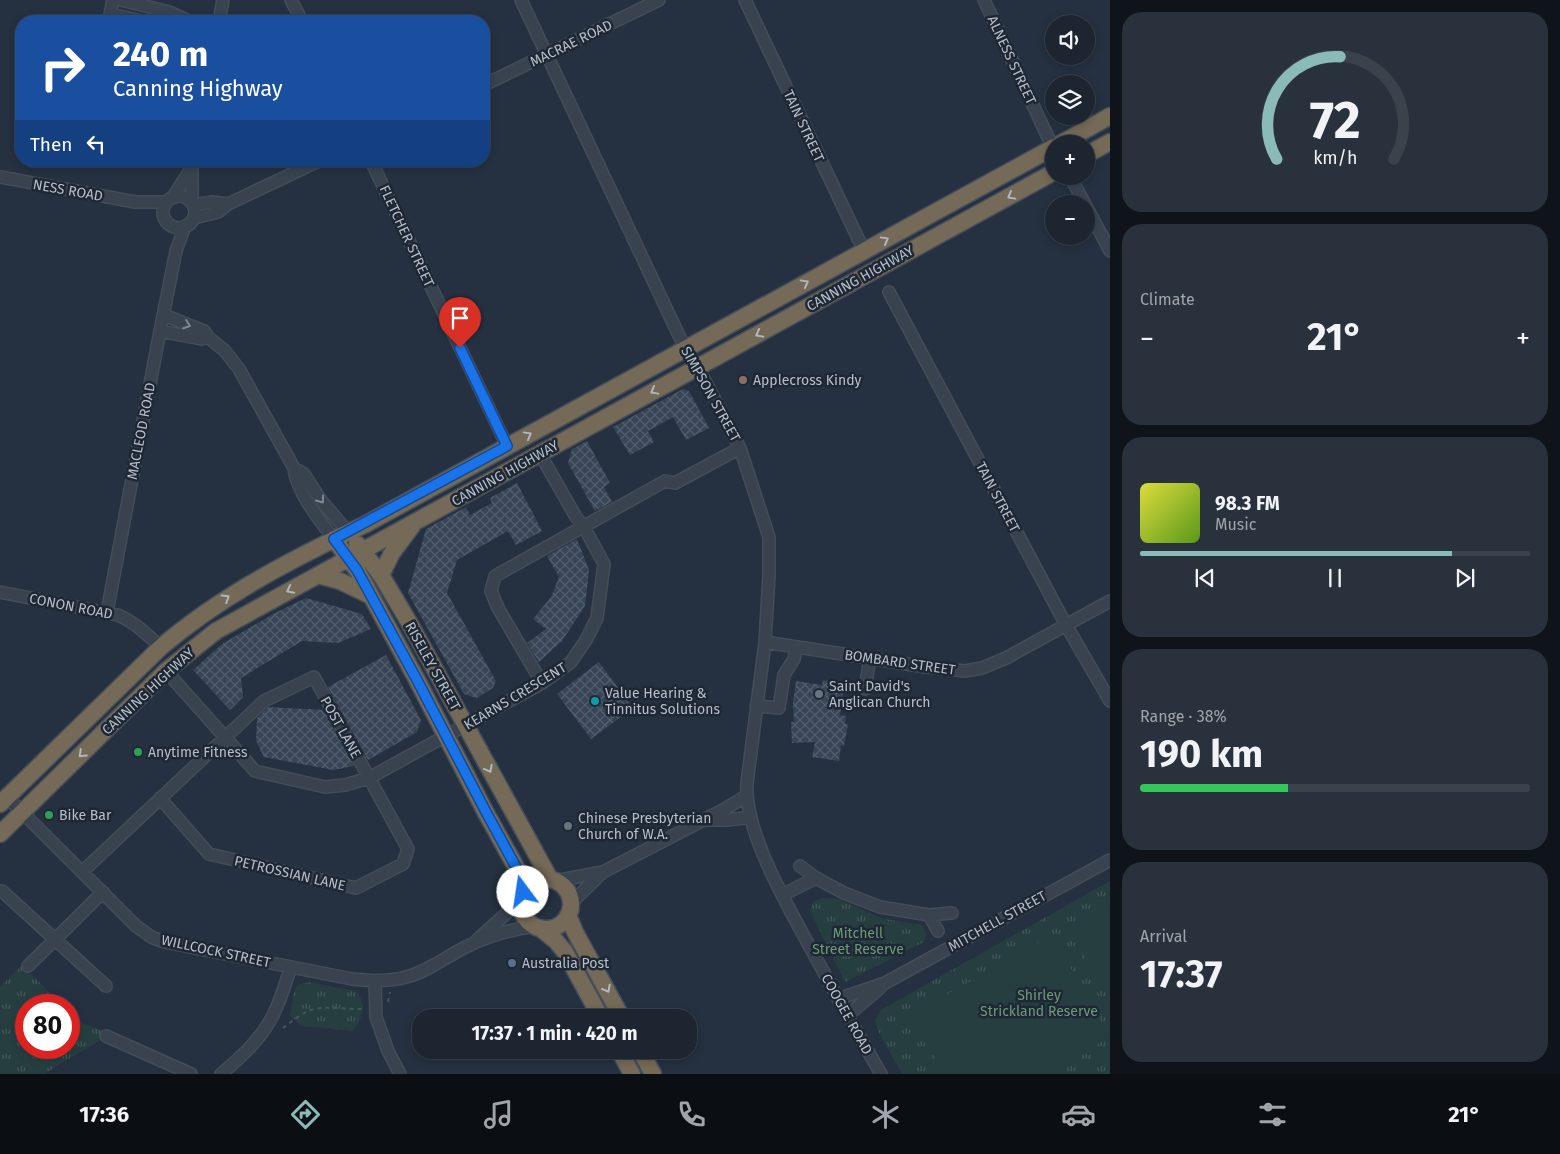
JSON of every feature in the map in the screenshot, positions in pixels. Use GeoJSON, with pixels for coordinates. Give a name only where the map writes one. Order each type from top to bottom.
{"type":"FeatureCollection","features":[{"type":"Feature","properties":{"kind":"highway","name":"CANNING HIGHWAY"},"geometry":{"type":"LineString","coordinates":[[1075,135],[1110,116]]}},
{"type":"Feature","properties":{"kind":"highway"},"geometry":{"type":"LineString","coordinates":[[1095,150],[1110,142]]}},
{"type":"Feature","properties":{"kind":"highway","name":"CANNING HIGHWAY"},"geometry":{"type":"LineString","coordinates":[[4,801],[160,647],[213,606],[244,587],[507,446],[1045,151]]}},
{"type":"Feature","properties":{"kind":"highway","name":"CANNING HIGHWAY"},"geometry":{"type":"LineString","coordinates":[[0,834],[166,671],[216,631],[1045,177]]}},
{"type":"Feature","properties":{"kind":"highway"},"geometry":{"type":"LineString","coordinates":[[381,575],[392,553],[414,522]]}},
{"type":"Feature","properties":{"kind":"highway","name":"RISELEY STREET"},"geometry":{"type":"LineString","coordinates":[[341,536],[356,554],[381,575],[553,880],[564,887],[569,894],[574,930],[617,1009]]}},
{"type":"Feature","properties":{"kind":"highway","name":"RISELEY STREET"},"geometry":{"type":"LineString","coordinates":[[356,554],[357,570],[522,878],[524,915],[556,941],[565,952],[596,1009]]}},
{"type":"Feature","properties":{"kind":"highway"},"geometry":{"type":"LineString","coordinates":[[318,575],[340,580],[371,596]]}},
{"type":"Feature","properties":{"kind":"highway"},"geometry":{"type":"LineString","coordinates":[[522,896],[530,884],[539,880],[553,880]]}},
{"type":"Feature","properties":{"kind":"highway"},"geometry":{"type":"LineString","coordinates":[[538,927],[550,928],[562,923],[570,909]]}},
{"type":"Feature","properties":{"kind":"highway"},"geometry":{"type":"LineString","coordinates":[[624,1059],[632,1074]]}},
{"type":"Feature","properties":{"kind":"highway"},"geometry":{"type":"LineString","coordinates":[[645,1059],[653,1074]]}},
{"type":"Feature","properties":{"kind":"street"},"geometry":{"type":"LineString","coordinates":[[109,15],[113,0]]}},
{"type":"Feature","properties":{"kind":"street"},"geometry":{"type":"LineString","coordinates":[[121,0],[177,15]]}},
{"type":"Feature","properties":{"kind":"street"},"geometry":{"type":"LineString","coordinates":[[220,15],[223,0]]}},
{"type":"Feature","properties":{"kind":"street"},"geometry":{"type":"LineString","coordinates":[[291,0],[299,15]]}},
{"type":"Feature","properties":{"kind":"street","name":"SIMPSON STREET"},"geometry":{"type":"LineString","coordinates":[[521,0],[686,348],[740,448],[769,537],[765,642],[746,796],[750,817]]}},
{"type":"Feature","properties":{"kind":"street","name":"MACRAE ROAD"},"geometry":{"type":"LineString","coordinates":[[490,82],[659,0]]}},
{"type":"Feature","properties":{"kind":"street","name":"TAIN STREET"},"geometry":{"type":"LineString","coordinates":[[745,0],[864,251]]}},
{"type":"Feature","properties":{"kind":"street","name":"ALNESS STREET"},"geometry":{"type":"LineString","coordinates":[[984,0],[1050,135]]}},
{"type":"Feature","properties":{"kind":"street"},"geometry":{"type":"LineString","coordinates":[[191,167],[163,209],[167,221],[178,228],[218,212],[228,204],[306,167]]}},
{"type":"Feature","properties":{"kind":"street"},"geometry":{"type":"LineString","coordinates":[[190,222],[194,209],[192,203],[192,167]]}},
{"type":"Feature","properties":{"kind":"street","name":"FLETCHER STREET"},"geometry":{"type":"LineString","coordinates":[[374,167],[507,446]]}},
{"type":"Feature","properties":{"kind":"street","name":"NESS ROAD"},"geometry":{"type":"LineString","coordinates":[[0,177],[135,202],[169,200]]}},
{"type":"Feature","properties":{"kind":"street"},"geometry":{"type":"LineString","coordinates":[[169,200],[182,196],[192,203],[212,202],[228,204]]}},
{"type":"Feature","properties":{"kind":"street","name":"NESS ROAD"},"geometry":{"type":"LineString","coordinates":[[135,202],[167,221]]}},
{"type":"Feature","properties":{"kind":"street","name":"MACLEOD ROAD"},"geometry":{"type":"LineString","coordinates":[[167,221],[176,251]]}},
{"type":"Feature","properties":{"kind":"street","name":"MACLEOD ROAD"},"geometry":{"type":"LineString","coordinates":[[107,612],[176,251],[190,222]]}},
{"type":"Feature","properties":{"kind":"street"},"geometry":{"type":"LineString","coordinates":[[1095,222],[1110,251]]}},
{"type":"Feature","properties":{"kind":"street","name":"TAIN STREET"},"geometry":{"type":"LineString","coordinates":[[889,292],[1066,625],[1110,701]]}},
{"type":"Feature","properties":{"kind":"street","name":"RISELEY STREET"},"geometry":{"type":"LineString","coordinates":[[164,316],[204,331],[208,337],[225,351],[239,369],[294,468],[304,474],[341,536]]}},
{"type":"Feature","properties":{"kind":"street"},"geometry":{"type":"LineString","coordinates":[[160,331],[201,339],[208,337]]}},
{"type":"Feature","properties":{"kind":"street"},"geometry":{"type":"LineString","coordinates":[[542,683],[498,608],[491,591],[495,576],[665,481],[675,483],[740,448]]}},
{"type":"Feature","properties":{"kind":"street","name":"KEARNS CRESCENT"},"geometry":{"type":"LineString","coordinates":[[166,671],[255,771],[325,787],[345,785],[369,778],[542,683],[571,662],[586,640],[597,618],[604,564],[540,454]]}},
{"type":"Feature","properties":{"kind":"street","name":"CONON ROAD"},"geometry":{"type":"LineString","coordinates":[[0,592],[107,612],[128,619],[160,647]]}},
{"type":"Feature","properties":{"kind":"street","name":"BOMBARD STREET"},"geometry":{"type":"LineString","coordinates":[[765,642],[965,671],[982,668],[1006,658],[1110,601]]}},
{"type":"Feature","properties":{"kind":"street"},"geometry":{"type":"LineString","coordinates":[[756,706],[779,708],[784,675],[794,659],[796,647]]}},
{"type":"Feature","properties":{"kind":"street"},"geometry":{"type":"LineString","coordinates":[[865,689],[870,658]]}},
{"type":"Feature","properties":{"kind":"street","name":"POST LANE"},"geometry":{"type":"LineString","coordinates":[[224,737],[264,701],[314,677],[369,778]]}},
{"type":"Feature","properties":{"kind":"street"},"geometry":{"type":"LineString","coordinates":[[82,872],[224,737]]}},
{"type":"Feature","properties":{"kind":"street","name":"PETROSSIAN LANE"},"geometry":{"type":"LineString","coordinates":[[160,798],[208,854],[356,888],[403,864],[408,850],[369,778]]}},
{"type":"Feature","properties":{"kind":"street"},"geometry":{"type":"LineString","coordinates":[[553,880],[603,872],[746,796]]}},
{"type":"Feature","properties":{"kind":"street","name":"WILLCOCK STREET"},"geometry":{"type":"LineString","coordinates":[[4,801],[22,812],[136,926],[153,938],[352,979],[375,981],[406,977],[422,971],[472,944],[516,929],[538,927]]}},
{"type":"Feature","properties":{"kind":"street"},"geometry":{"type":"LineString","coordinates":[[703,820],[727,820],[750,817]]}},
{"type":"Feature","properties":{"kind":"street","name":"COOGEE ROAD"},"geometry":{"type":"LineString","coordinates":[[750,817],[782,895],[847,1016],[881,1074]]}},
{"type":"Feature","properties":{"kind":"street","name":"MITCHELL STREET"},"geometry":{"type":"LineString","coordinates":[[838,999],[885,983],[1110,860]]}},
{"type":"Feature","properties":{"kind":"street","name":"MITCHELL STREET"},"geometry":{"type":"LineString","coordinates":[[800,866],[816,878],[844,893],[880,907],[929,915],[952,913]]}},
{"type":"Feature","properties":{"kind":"street"},"geometry":{"type":"LineString","coordinates":[[570,909],[603,872]]}},
{"type":"Feature","properties":{"kind":"street"},"geometry":{"type":"LineString","coordinates":[[782,895],[816,878]]}},
{"type":"Feature","properties":{"kind":"street"},"geometry":{"type":"LineString","coordinates":[[2,891],[106,986]]}},
{"type":"Feature","properties":{"kind":"street"},"geometry":{"type":"LineString","coordinates":[[28,966],[102,892]]}},
{"type":"Feature","properties":{"kind":"street","name":"WILLCOCK STREET"},"geometry":{"type":"LineString","coordinates":[[472,944],[522,896]]}},
{"type":"Feature","properties":{"kind":"street","name":"MITCHELL STREET"},"geometry":{"type":"LineString","coordinates":[[929,915],[938,931]]}},
{"type":"Feature","properties":{"kind":"street"},"geometry":{"type":"LineString","coordinates":[[221,1074],[240,1058],[263,1031],[272,1017],[291,967]]}},
{"type":"Feature","properties":{"kind":"street"},"geometry":{"type":"LineString","coordinates":[[375,981],[376,1017],[388,1052],[400,1074]]}},
{"type":"Feature","properties":{"kind":"street","name":"MITCHELL STREET"},"geometry":{"type":"LineString","coordinates":[[847,1016],[885,983]]}},
{"type":"Feature","properties":{"kind":"street"},"geometry":{"type":"LineString","coordinates":[[106,1036],[191,1074]]}},
{"type":"Feature","properties":{"kind":"path"},"geometry":{"type":"LineString","coordinates":[[283,1028],[306,1012],[322,1008],[368,1009]]}},
{"type":"Feature","properties":{"kind":"green space","name":"Shirley Strickland Reserve"},"geometry":{"type":"Polygon","coordinates":[[[1110,881],[1110,1074],[902,1074],[878,1031],[875,1021],[881,1010],[1110,881]]]}},
{"type":"Feature","properties":{"kind":"green space","name":"Mitchell Street Reserve"},"geometry":{"type":"Polygon","coordinates":[[[823,898],[838,899],[884,919],[923,925],[926,935],[924,942],[845,982],[810,911],[813,901],[823,898]]]}},
{"type":"Feature","properties":{"kind":"green space"},"geometry":{"type":"Polygon","coordinates":[[[1110,903],[1110,998],[1066,927],[1110,903]]]}},
{"type":"Feature","properties":{"kind":"green space"},"geometry":{"type":"Polygon","coordinates":[[[1052,935],[1110,1037],[1045,1074],[944,1074],[911,1015],[1052,935]]]}},
{"type":"Feature","properties":{"kind":"green space"},"geometry":{"type":"Polygon","coordinates":[[[22,965],[51,994],[15,994],[15,1059],[69,1059],[44,1074],[0,1074],[0,987],[22,965]]]}},
{"type":"Feature","properties":{"kind":"green space"},"geometry":{"type":"Polygon","coordinates":[[[309,982],[355,991],[359,995],[362,1011],[359,1022],[353,1031],[301,1026],[290,1015],[294,993],[298,985],[309,982]]]}},
{"type":"Feature","properties":{"kind":"green space"},"geometry":{"type":"Polygon","coordinates":[[[80,1022],[110,1034],[80,1052],[80,1022]]]}},
{"type":"Feature","properties":{"kind":"building"},"geometry":{"type":"Polygon","coordinates":[[[683,389],[689,391],[709,428],[686,440],[673,417],[648,431],[654,442],[630,455],[613,427],[683,389]]]}},
{"type":"Feature","properties":{"kind":"building"},"geometry":{"type":"Polygon","coordinates":[[[587,441],[610,483],[604,487],[612,502],[595,511],[568,463],[572,449],[587,441]]]}},
{"type":"Feature","properties":{"kind":"building"},"geometry":{"type":"Polygon","coordinates":[[[517,483],[542,531],[516,545],[508,531],[457,560],[447,593],[496,681],[493,688],[477,698],[464,694],[408,593],[426,529],[466,507],[470,515],[492,503],[490,498],[517,483]]]}},
{"type":"Feature","properties":{"kind":"building"},"geometry":{"type":"Polygon","coordinates":[[[577,539],[589,570],[585,606],[562,641],[539,662],[527,643],[546,629],[533,619],[551,597],[559,577],[547,556],[577,539]]]}},
{"type":"Feature","properties":{"kind":"building"},"geometry":{"type":"Polygon","coordinates":[[[306,598],[362,614],[371,629],[338,643],[302,641],[241,678],[243,697],[230,710],[193,670],[222,644],[275,613],[306,598]]]}},
{"type":"Feature","properties":{"kind":"building"},"geometry":{"type":"Polygon","coordinates":[[[386,655],[421,720],[417,732],[368,760],[328,687],[386,655]]]}},
{"type":"Feature","properties":{"kind":"building","name":"Value Hearing & Tinnitus Solutions"},"geometry":{"type":"Polygon","coordinates":[[[599,662],[633,708],[591,739],[557,694],[599,662]]]}},
{"type":"Feature","properties":{"kind":"building"},"geometry":{"type":"Polygon","coordinates":[[[823,680],[834,682],[833,686],[844,688],[840,715],[846,716],[845,724],[848,724],[844,746],[841,745],[839,761],[812,757],[815,742],[792,743],[791,722],[794,722],[793,703],[796,681],[822,685],[823,680]]]}},
{"type":"Feature","properties":{"kind":"building"},"geometry":{"type":"Polygon","coordinates":[[[268,707],[324,710],[354,766],[333,770],[264,757],[256,741],[257,718],[268,707]]]}},
{"type":"Feature","properties":{"kind":"place","name":"Applecross Kindy"},"geometry":{"type":"Point","coordinates":[743,380]}},
{"type":"Feature","properties":{"kind":"place","name":"Saint David's Anglican Church"},"geometry":{"type":"Point","coordinates":[819,694]}},
{"type":"Feature","properties":{"kind":"place","name":"Value Hearing & Tinnitus Solutions"},"geometry":{"type":"Point","coordinates":[595,701]}},
{"type":"Feature","properties":{"kind":"place","name":"Anytime Fitness"},"geometry":{"type":"Point","coordinates":[138,752]}},
{"type":"Feature","properties":{"kind":"place","name":"Bike Bar"},"geometry":{"type":"Point","coordinates":[49,815]}},
{"type":"Feature","properties":{"kind":"place","name":"Chinese Presbyterian Church of W.A."},"geometry":{"type":"Point","coordinates":[568,826]}},
{"type":"Feature","properties":{"kind":"place","name":"Australia Post"},"geometry":{"type":"Point","coordinates":[512,963]}},
{"type":"Feature","properties":{"kind":"route"},"geometry":{"type":"LineString","coordinates":[[460,348],[507,446],[366,524],[334,539],[357,570],[417,680],[522,878],[523,892]]}}]}
